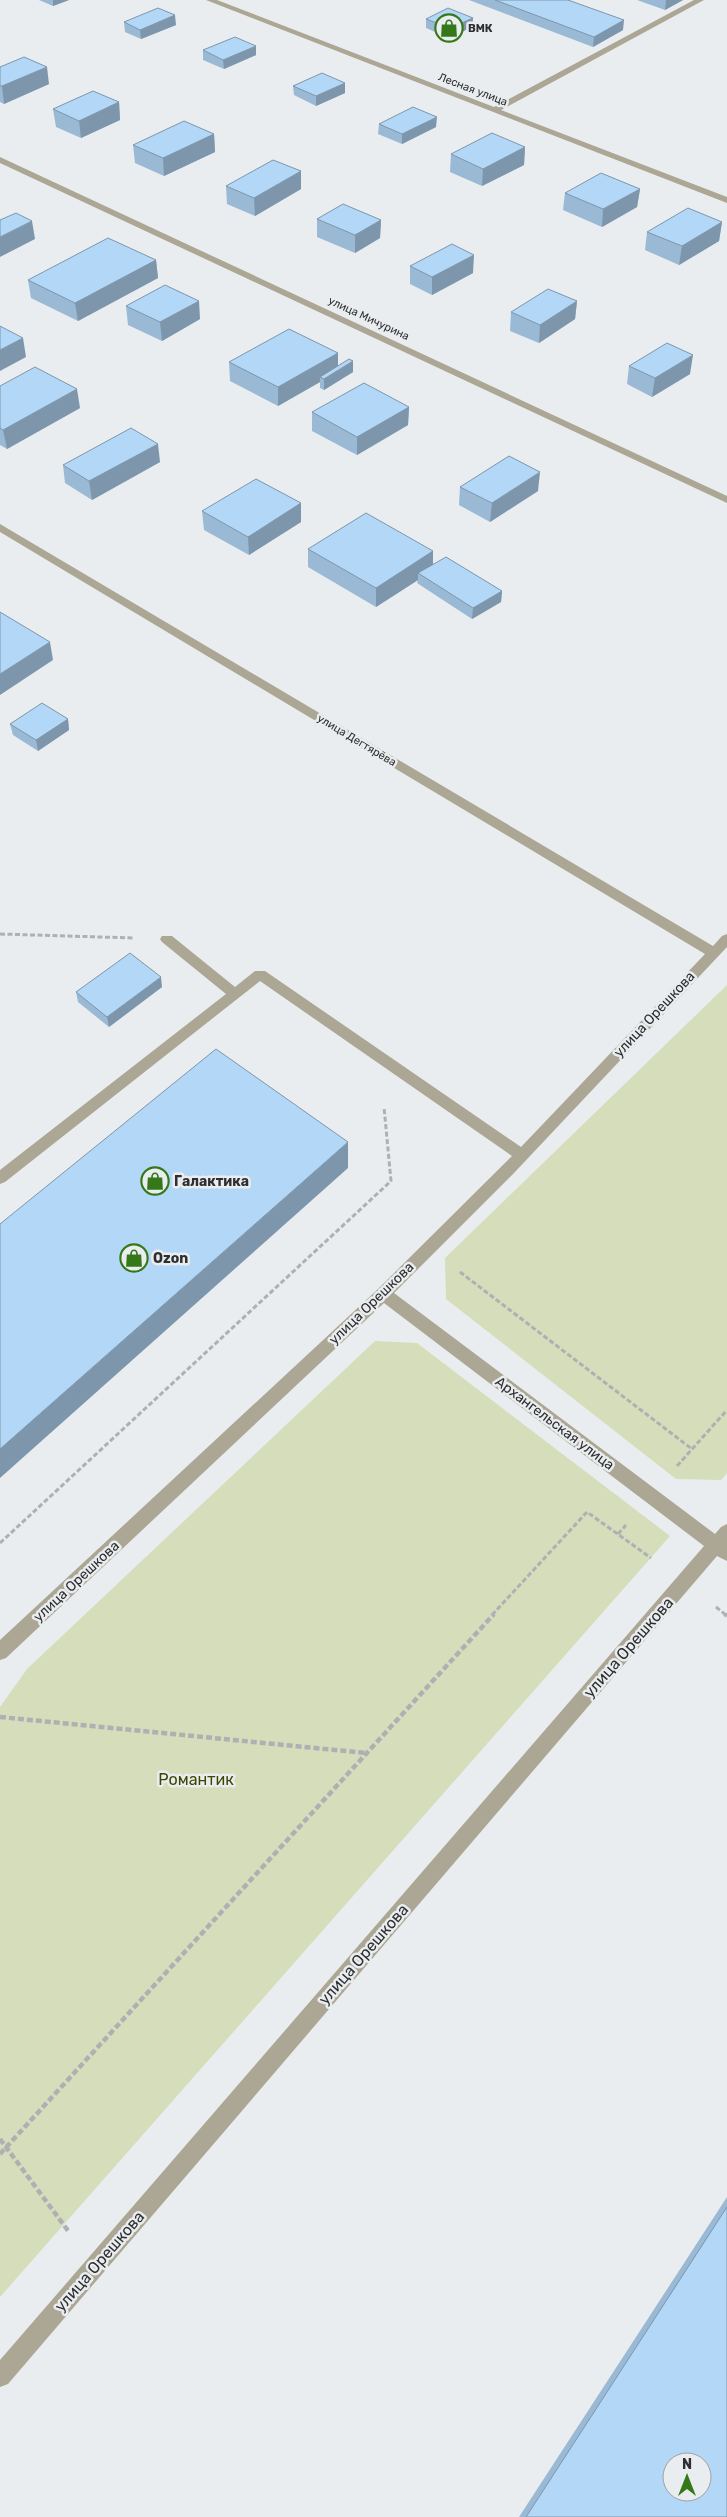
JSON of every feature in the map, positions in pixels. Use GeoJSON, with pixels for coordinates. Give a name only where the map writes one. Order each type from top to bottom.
{"type":"FeatureCollection","features":[{"type":"Feature","properties":{"kind":"street","name":"Лесная улица"},"geometry":{"type":"LineString","coordinates":[[210,0],[235,6],[494,110],[727,200]]}},
{"type":"Feature","properties":{"kind":"street"},"geometry":{"type":"LineString","coordinates":[[494,110],[700,0]]}},
{"type":"Feature","properties":{"kind":"street","name":"улица Мичурина"},"geometry":{"type":"LineString","coordinates":[[0,160],[727,500]]}},
{"type":"Feature","properties":{"kind":"street","name":"улица Дегтярёва"},"geometry":{"type":"LineString","coordinates":[[0,527],[713,952]]}},
{"type":"Feature","properties":{"kind":"street"},"geometry":{"type":"LineString","coordinates":[[167,939],[235,994]]}},
{"type":"Feature","properties":{"kind":"street","name":"улица Орешкова"},"geometry":{"type":"LineString","coordinates":[[0,1652],[429,1248],[521,1155],[727,939]]}},
{"type":"Feature","properties":{"kind":"street"},"geometry":{"type":"LineString","coordinates":[[0,1178],[260,974],[521,1155]]}},
{"type":"Feature","properties":{"kind":"street","name":"Архангельская улица"},"geometry":{"type":"LineString","coordinates":[[382,1294],[723,1543]]}},
{"type":"Feature","properties":{"kind":"street","name":"улица Орешкова"},"geometry":{"type":"LineString","coordinates":[[0,2376],[723,1543]]}},
{"type":"Feature","properties":{"kind":"path"},"geometry":{"type":"LineString","coordinates":[[0,934],[167,939]]}},
{"type":"Feature","properties":{"kind":"path"},"geometry":{"type":"LineString","coordinates":[[0,1543],[391,1181],[380,1056]]}},
{"type":"Feature","properties":{"kind":"path"},"geometry":{"type":"LineString","coordinates":[[429,1248],[692,1449]]}},
{"type":"Feature","properties":{"kind":"path"},"geometry":{"type":"LineString","coordinates":[[0,2154],[587,1512],[618,1534]]}},
{"type":"Feature","properties":{"kind":"path"},"geometry":{"type":"LineString","coordinates":[[0,1717],[366,1753]]}},
{"type":"Feature","properties":{"kind":"path"},"geometry":{"type":"LineString","coordinates":[[0,2139],[94,2266]]}},
{"type":"Feature","properties":{"kind":"green space"},"geometry":{"type":"Polygon","coordinates":[[[727,985],[727,1473],[721,1480],[676,1479],[446,1299],[445,1258],[727,985]]]}},
{"type":"Feature","properties":{"kind":"green space","name":"Романтик"},"geometry":{"type":"Polygon","coordinates":[[[375,1341],[417,1343],[670,1536],[0,2297],[0,1707],[27,1669],[375,1341]]]}},
{"type":"Feature","properties":{"kind":"building"},"geometry":{"type":"Polygon","coordinates":[[[495,0],[568,0],[624,20],[594,37],[495,0]]]}},
{"type":"Feature","properties":{"kind":"building"},"geometry":{"type":"Polygon","coordinates":[[[158,8],[175,15],[140,30],[124,22],[158,8]]]}},
{"type":"Feature","properties":{"kind":"building"},"geometry":{"type":"Polygon","coordinates":[[[448,8],[473,18],[450,28],[426,19],[448,8]]]}},
{"type":"Feature","properties":{"kind":"building"},"geometry":{"type":"Polygon","coordinates":[[[235,37],[256,46],[223,60],[203,50],[235,37]]]}},
{"type":"Feature","properties":{"kind":"building"},"geometry":{"type":"Polygon","coordinates":[[[24,57],[47,67],[0,86],[0,67],[24,57]]]}},
{"type":"Feature","properties":{"kind":"building"},"geometry":{"type":"Polygon","coordinates":[[[322,73],[345,83],[316,96],[293,86],[322,73]]]}},
{"type":"Feature","properties":{"kind":"building"},"geometry":{"type":"Polygon","coordinates":[[[93,91],[119,102],[79,121],[53,109],[93,91]]]}},
{"type":"Feature","properties":{"kind":"building"},"geometry":{"type":"Polygon","coordinates":[[[413,107],[437,117],[402,134],[379,124],[413,107]]]}},
{"type":"Feature","properties":{"kind":"building"},"geometry":{"type":"Polygon","coordinates":[[[184,121],[214,134],[163,158],[133,145],[184,121]]]}},
{"type":"Feature","properties":{"kind":"building"},"geometry":{"type":"Polygon","coordinates":[[[492,133],[525,147],[483,169],[451,154],[492,133]]]}},
{"type":"Feature","properties":{"kind":"building"},"geometry":{"type":"Polygon","coordinates":[[[273,160],[301,171],[254,198],[226,186],[273,160]]]}},
{"type":"Feature","properties":{"kind":"building"},"geometry":{"type":"Polygon","coordinates":[[[601,173],[640,189],[603,209],[565,193],[601,173]]]}},
{"type":"Feature","properties":{"kind":"building"},"geometry":{"type":"Polygon","coordinates":[[[343,204],[381,220],[355,235],[317,219],[343,204]]]}},
{"type":"Feature","properties":{"kind":"building"},"geometry":{"type":"Polygon","coordinates":[[[688,208],[722,222],[682,246],[647,232],[688,208]]]}},
{"type":"Feature","properties":{"kind":"building"},"geometry":{"type":"Polygon","coordinates":[[[16,213],[32,221],[0,237],[0,220],[16,213]]]}},
{"type":"Feature","properties":{"kind":"building"},"geometry":{"type":"Polygon","coordinates":[[[108,238],[156,260],[75,303],[28,280],[108,238]]]}},
{"type":"Feature","properties":{"kind":"building"},"geometry":{"type":"Polygon","coordinates":[[[452,244],[474,255],[432,277],[410,266],[452,244]]]}},
{"type":"Feature","properties":{"kind":"building"},"geometry":{"type":"Polygon","coordinates":[[[165,285],[199,301],[160,322],[126,306],[165,285]]]}},
{"type":"Feature","properties":{"kind":"building"},"geometry":{"type":"Polygon","coordinates":[[[548,289],[577,301],[540,325],[511,312],[548,289]]]}},
{"type":"Feature","properties":{"kind":"building"},"geometry":{"type":"Polygon","coordinates":[[[0,326],[23,338],[0,350],[0,326]]]}},
{"type":"Feature","properties":{"kind":"building"},"geometry":{"type":"Polygon","coordinates":[[[289,329],[338,353],[278,387],[229,362],[289,329]]]}},
{"type":"Feature","properties":{"kind":"building"},"geometry":{"type":"Polygon","coordinates":[[[667,343],[693,355],[655,378],[629,366],[667,343]]]}},
{"type":"Feature","properties":{"kind":"building"},"geometry":{"type":"Polygon","coordinates":[[[349,359],[353,361],[324,379],[320,377],[349,359]]]}},
{"type":"Feature","properties":{"kind":"building"},"geometry":{"type":"Polygon","coordinates":[[[35,367],[77,389],[3,430],[0,428],[0,386],[35,367]]]}},
{"type":"Feature","properties":{"kind":"building"},"geometry":{"type":"Polygon","coordinates":[[[364,383],[409,407],[357,437],[312,412],[364,383]]]}},
{"type":"Feature","properties":{"kind":"building"},"geometry":{"type":"Polygon","coordinates":[[[131,428],[158,444],[89,481],[63,465],[131,428]]]}},
{"type":"Feature","properties":{"kind":"building"},"geometry":{"type":"Polygon","coordinates":[[[509,456],[540,472],[492,503],[460,487],[509,456]]]}},
{"type":"Feature","properties":{"kind":"building"},"geometry":{"type":"Polygon","coordinates":[[[256,479],[301,503],[248,537],[202,511],[256,479]]]}},
{"type":"Feature","properties":{"kind":"building"},"geometry":{"type":"Polygon","coordinates":[[[366,513],[433,551],[376,588],[308,549],[366,513]]]}},
{"type":"Feature","properties":{"kind":"building"},"geometry":{"type":"Polygon","coordinates":[[[446,557],[502,591],[473,608],[418,573],[446,557]]]}},
{"type":"Feature","properties":{"kind":"building"},"geometry":{"type":"Polygon","coordinates":[[[0,612],[50,642],[0,674],[0,612]]]}},
{"type":"Feature","properties":{"kind":"building"},"geometry":{"type":"Polygon","coordinates":[[[42,703],[68,719],[36,740],[10,724],[42,703]]]}},
{"type":"Feature","properties":{"kind":"building"},"geometry":{"type":"Polygon","coordinates":[[[130,953],[161,977],[107,1017],[76,992],[130,953]]]}},
{"type":"Feature","properties":{"kind":"building"},"geometry":{"type":"Polygon","coordinates":[[[216,1049],[348,1142],[0,1449],[0,1224],[216,1049]]]}},
{"type":"Feature","properties":{"kind":"building"},"geometry":{"type":"Polygon","coordinates":[[[727,2207],[727,2517],[526,2517],[727,2207]]]}},
{"type":"Feature","properties":{"kind":"place","name":"ВМК"},"geometry":{"type":"Point","coordinates":[449,28]}},
{"type":"Feature","properties":{"kind":"place","name":"Галактика"},"geometry":{"type":"Point","coordinates":[155,1181]}},
{"type":"Feature","properties":{"kind":"place","name":"Ozon"},"geometry":{"type":"Point","coordinates":[134,1258]}}]}
